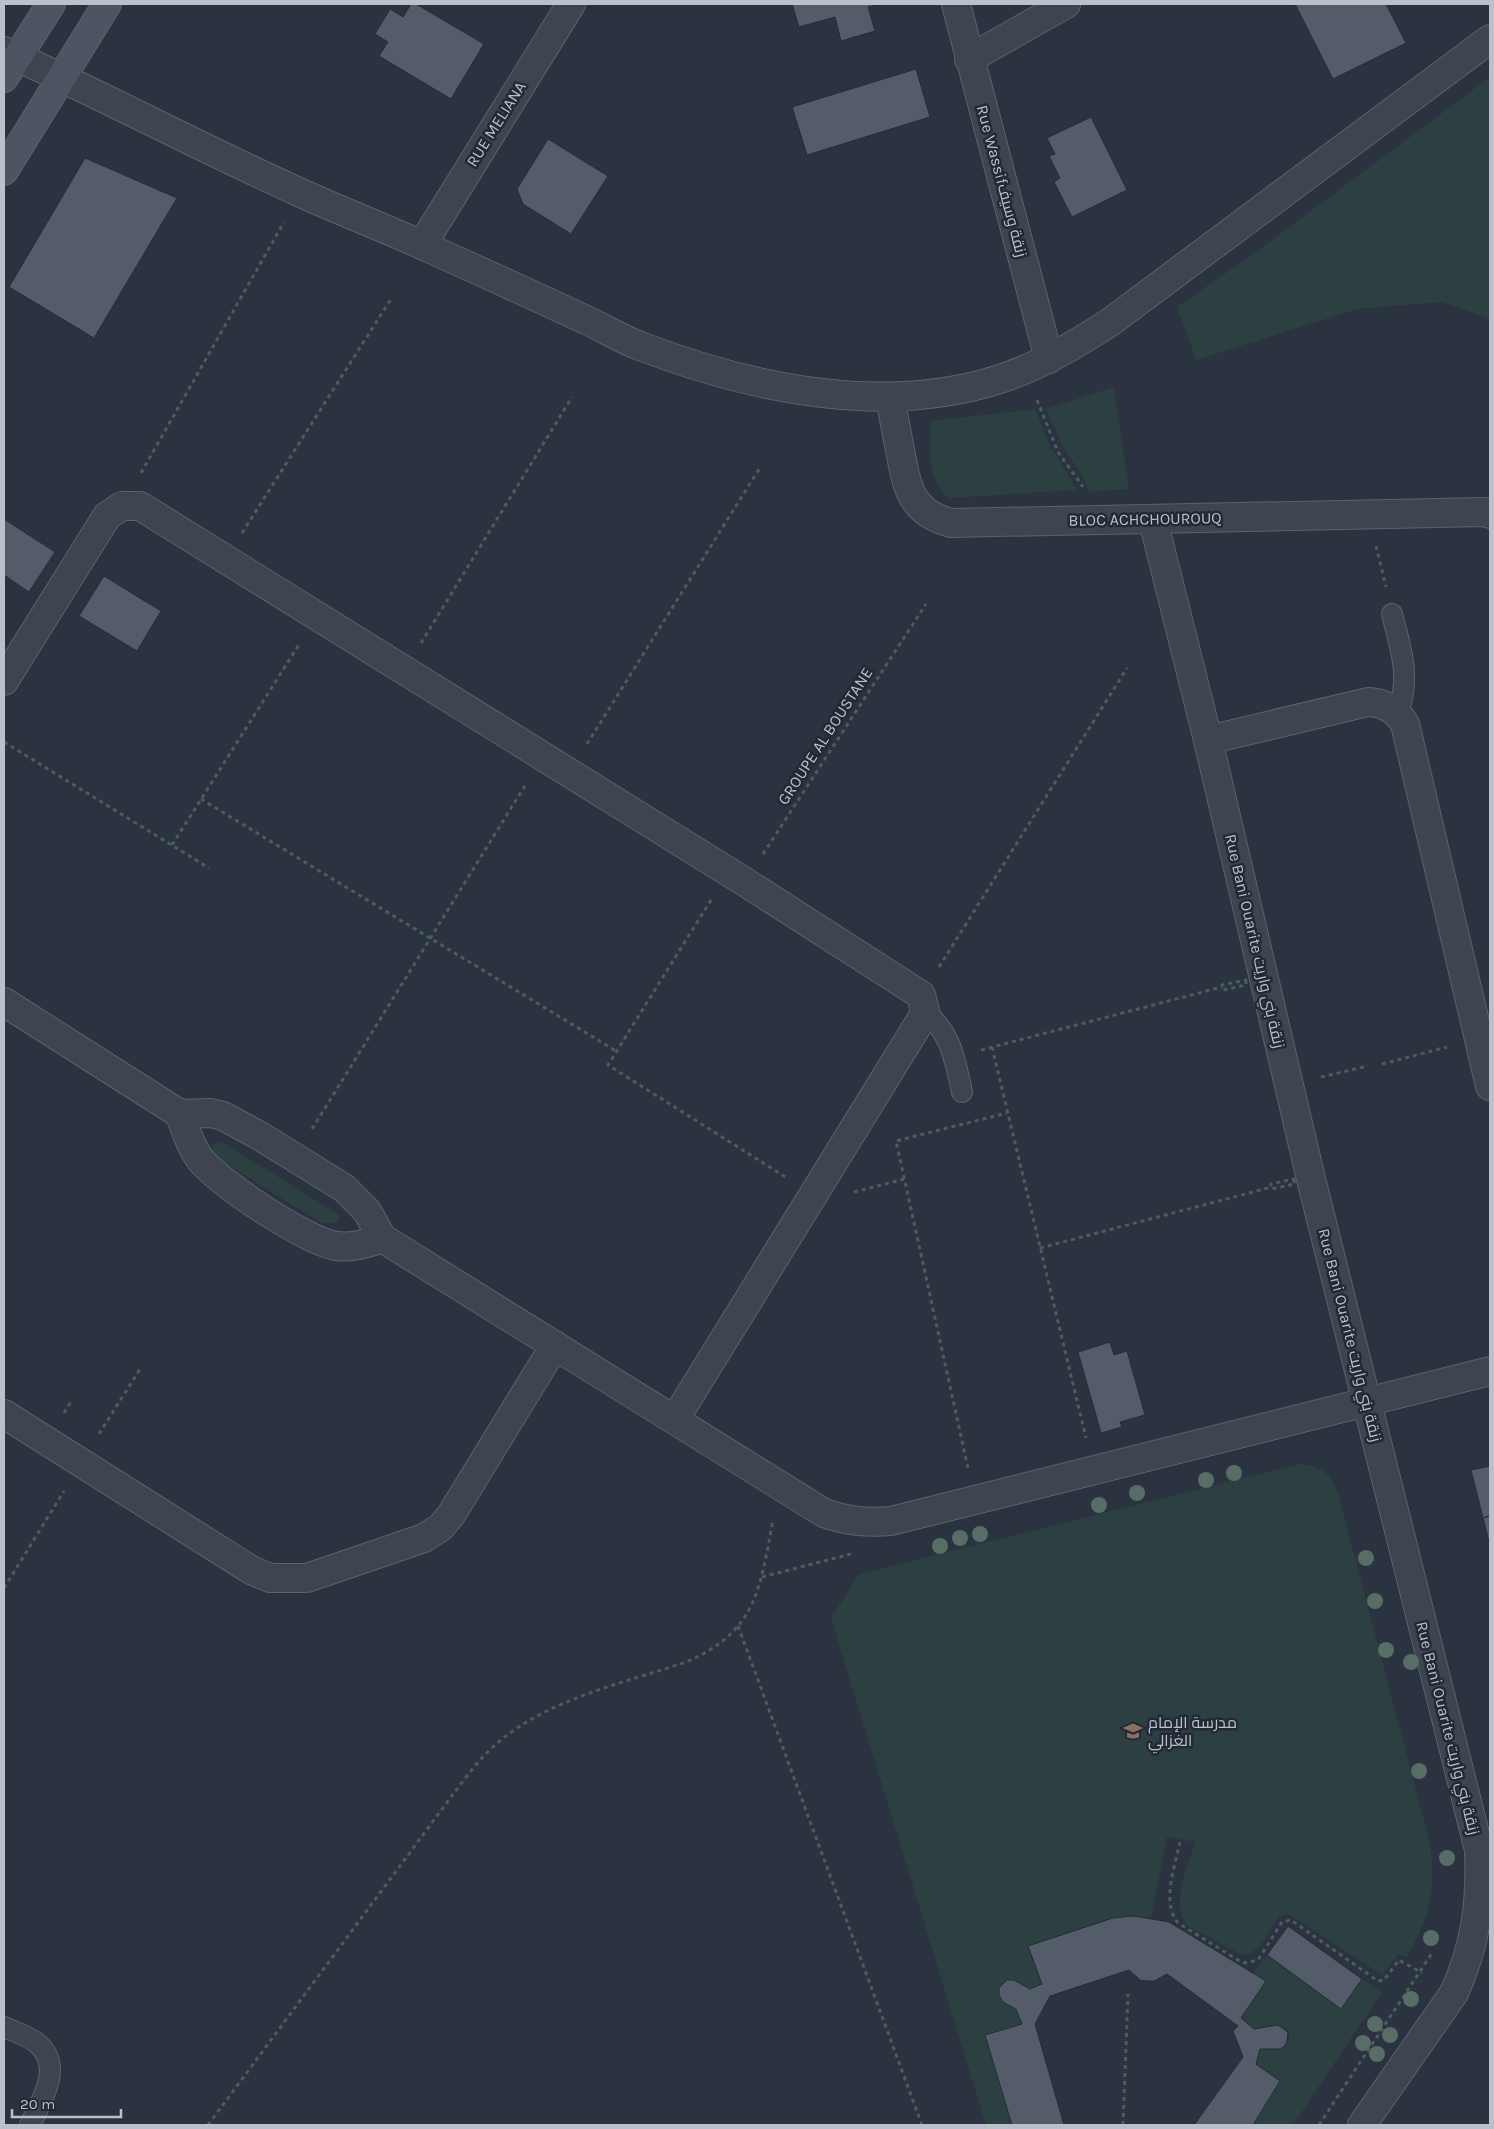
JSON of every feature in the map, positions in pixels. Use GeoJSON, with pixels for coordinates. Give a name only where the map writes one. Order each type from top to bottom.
{"type":"FeatureCollection","features":[{"type":"Feature","properties":{"kind":"main road"},"geometry":{"type":"LineString","coordinates":[[8,62],[51,4]]}},
{"type":"Feature","properties":{"kind":"main road"},"geometry":{"type":"LineString","coordinates":[[4,171],[107,4]]}},
{"type":"Feature","properties":{"kind":"street","name":"RUE MELIANA"},"geometry":{"type":"LineString","coordinates":[[422,245],[571,4]]}},
{"type":"Feature","properties":{"kind":"street","name":"Rue Wassifزنقة وسيف"},"geometry":{"type":"LineString","coordinates":[[956,4],[1049,359]]}},
{"type":"Feature","properties":{"kind":"street"},"geometry":{"type":"LineString","coordinates":[[969,59],[1066,4]]}},
{"type":"Feature","properties":{"kind":"street"},"geometry":{"type":"LineString","coordinates":[[8,62],[61,79],[301,193],[422,245],[637,346],[751,380],[803,390],[890,397],[930,394],[967,388],[1002,378],[1049,359],[1109,323],[1490,39]]}},
{"type":"Feature","properties":{"kind":"street","name":"BLOC ACHCHOUROUQ"},"geometry":{"type":"LineString","coordinates":[[890,397],[908,489],[916,503],[938,520],[963,524],[1490,514]]}},
{"type":"Feature","properties":{"kind":"street"},"geometry":{"type":"LineString","coordinates":[[4,681],[107,516],[122,506],[131,504],[148,509],[542,757],[737,877],[923,1003],[921,1020],[675,1419]]}},
{"type":"Feature","properties":{"kind":"street","name":"Rue Bani Ouarite زنقة بني واريت"},"geometry":{"type":"LineString","coordinates":[[1153,520],[1208,740],[1366,1401],[1479,1850],[1480,1884],[1484,1916],[1454,1993],[1362,2125]]}},
{"type":"Feature","properties":{"kind":"street"},"geometry":{"type":"LineString","coordinates":[[1208,740],[1368,702],[1386,705],[1398,713],[1405,724],[1490,1086]]}},
{"type":"Feature","properties":{"kind":"street"},"geometry":{"type":"LineString","coordinates":[[4,1002],[180,1114],[211,1113],[223,1116],[294,1157],[356,1198],[371,1217],[382,1238],[824,1513],[845,1520],[868,1523],[891,1521],[1366,1401],[1490,1372]]}},
{"type":"Feature","properties":{"kind":"street"},"geometry":{"type":"LineString","coordinates":[[180,1114],[190,1143],[199,1158],[220,1181],[312,1239],[330,1245],[352,1247],[382,1238]]}},
{"type":"Feature","properties":{"kind":"street"},"geometry":{"type":"LineString","coordinates":[[4,1414],[251,1570],[270,1578],[289,1580],[307,1578],[424,1538],[441,1527],[451,1515],[555,1345]]}},
{"type":"Feature","properties":{"kind":"lane"},"geometry":{"type":"LineString","coordinates":[[1392,614],[1406,679],[1404,696],[1398,713]]}},
{"type":"Feature","properties":{"kind":"lane"},"geometry":{"type":"LineString","coordinates":[[923,1003],[939,1023],[954,1057],[962,1092]]}},
{"type":"Feature","properties":{"kind":"lane"},"geometry":{"type":"LineString","coordinates":[[4,2027],[37,2043],[48,2058],[51,2068],[48,2086],[30,2125]]}},
{"type":"Feature","properties":{"kind":"path"},"geometry":{"type":"LineString","coordinates":[[122,506],[286,219]]}},
{"type":"Feature","properties":{"kind":"path"},"geometry":{"type":"LineString","coordinates":[[250,521],[391,300]]}},
{"type":"Feature","properties":{"kind":"path"},"geometry":{"type":"LineString","coordinates":[[405,670],[572,396]]}},
{"type":"Feature","properties":{"kind":"path"},"geometry":{"type":"LineString","coordinates":[[1037,400],[1058,452],[1086,492]]}},
{"type":"Feature","properties":{"kind":"path"},"geometry":{"type":"LineString","coordinates":[[569,772],[761,466]]}},
{"type":"Feature","properties":{"kind":"path"},"geometry":{"type":"LineString","coordinates":[[1375,542],[1392,614]]}},
{"type":"Feature","properties":{"kind":"path","name":"GROUPE AL BOUSTANE"},"geometry":{"type":"LineString","coordinates":[[616,1052],[926,604]]}},
{"type":"Feature","properties":{"kind":"path"},"geometry":{"type":"LineString","coordinates":[[172,845],[318,615]]}},
{"type":"Feature","properties":{"kind":"path"},"geometry":{"type":"LineString","coordinates":[[923,1003],[1127,668]]}},
{"type":"Feature","properties":{"kind":"path"},"geometry":{"type":"LineString","coordinates":[[4,742],[209,868]]}},
{"type":"Feature","properties":{"kind":"path"},"geometry":{"type":"LineString","coordinates":[[294,1157],[542,757]]}},
{"type":"Feature","properties":{"kind":"path"},"geometry":{"type":"LineString","coordinates":[[202,799],[616,1052],[608,1065],[813,1194],[824,1199],[904,1179]]}},
{"type":"Feature","properties":{"kind":"path"},"geometry":{"type":"LineString","coordinates":[[954,1057],[1222,987]]}},
{"type":"Feature","properties":{"kind":"path"},"geometry":{"type":"LineString","coordinates":[[1382,1064],[1479,1038]]}},
{"type":"Feature","properties":{"kind":"path"},"geometry":{"type":"LineString","coordinates":[[992,1047],[1006,1113],[1094,1470]]}},
{"type":"Feature","properties":{"kind":"path"},"geometry":{"type":"LineString","coordinates":[[1289,1085],[1368,1066]]}},
{"type":"Feature","properties":{"kind":"path"},"geometry":{"type":"LineString","coordinates":[[976,1500],[896,1142],[1006,1113]]}},
{"type":"Feature","properties":{"kind":"path"},"geometry":{"type":"LineString","coordinates":[[1040,1248],[1271,1187]]}},
{"type":"Feature","properties":{"kind":"path"},"geometry":{"type":"LineString","coordinates":[[208,2125],[450,1798],[494,1746],[521,1725],[550,1708],[705,1654],[723,1641],[738,1626],[752,1605],[762,1577],[780,1484]]}},
{"type":"Feature","properties":{"kind":"path"},"geometry":{"type":"LineString","coordinates":[[762,1577],[858,1553]]}},
{"type":"Feature","properties":{"kind":"path"},"geometry":{"type":"LineString","coordinates":[[738,1626],[922,2125]]}},
{"type":"Feature","properties":{"kind":"path"},"geometry":{"type":"LineString","coordinates":[[1180,1842],[1170,1897],[1172,1915],[1178,1923],[1238,1960],[1244,1963],[1258,1960],[1282,1922],[1291,1920],[1378,1981],[1384,1980],[1400,1960],[1454,1993]]}},
{"type":"Feature","properties":{"kind":"path"},"geometry":{"type":"LineString","coordinates":[[1319,2125],[1437,1945]]}},
{"type":"Feature","properties":{"kind":"path"},"geometry":{"type":"LineString","coordinates":[[1123,2125],[1128,1994]]}},
{"type":"Feature","properties":{"kind":"shaded area"},"geometry":{"type":"Polygon","coordinates":[[[1490,77],[1490,319],[1442,302],[1357,309],[1196,360],[1177,307],[1252,255],[1490,77]]]}},
{"type":"Feature","properties":{"kind":"shaded area"},"geometry":{"type":"Polygon","coordinates":[[[1114,387],[1129,489],[1090,492],[1081,474],[1064,449],[1046,409],[1114,387]]]}},
{"type":"Feature","properties":{"kind":"shaded area"},"geometry":{"type":"Polygon","coordinates":[[[1035,409],[1051,447],[1077,490],[949,498],[942,491],[936,482],[931,463],[930,421],[1035,409]]]}},
{"type":"Feature","properties":{"kind":"shaded area"},"geometry":{"type":"Polygon","coordinates":[[[218,1142],[225,1144],[341,1216],[336,1223],[321,1223],[214,1156],[211,1151],[213,1145],[218,1142]]]}},
{"type":"Feature","properties":{"kind":"shaded area","name":"مدرسة الإمام الغزالي"},"geometry":{"type":"Polygon","coordinates":[[[1299,1464],[1313,1466],[1324,1472],[1332,1481],[1338,1493],[1430,1844],[1432,1889],[1430,1903],[1421,1929],[1406,1957],[1398,1954],[1382,1975],[1289,1914],[1279,1917],[1258,1947],[1247,1954],[1240,1954],[1189,1927],[1183,1918],[1180,1908],[1180,1897],[1184,1874],[1195,1842],[1167,1837],[1151,1917],[1113,1918],[1028,1947],[1042,1984],[1030,1989],[1014,1980],[1002,1983],[999,1996],[1003,2002],[1016,2009],[1022,2024],[985,2035],[1012,2125],[986,2125],[831,1618],[859,1574],[1299,1464]]]}},
{"type":"Feature","properties":{"kind":"shaded area"},"geometry":{"type":"Polygon","coordinates":[[[1267,1955],[1341,2009],[1362,1979],[1382,1992],[1293,2125],[1253,2125],[1280,2081],[1256,2064],[1260,2049],[1279,2049],[1284,2047],[1289,2039],[1287,2029],[1267,2027],[1254,2029],[1241,2018],[1253,1973],[1267,1955]]]}},
{"type":"Feature","properties":{"kind":"building"},"geometry":{"type":"Polygon","coordinates":[[[411,4],[416,4],[484,44],[451,99],[379,56],[388,42],[375,34],[390,9],[403,17],[411,4]]]}},
{"type":"Feature","properties":{"kind":"building"},"geometry":{"type":"Polygon","coordinates":[[[792,4],[879,4],[868,7],[875,31],[841,41],[835,17],[799,27],[792,4]]]}},
{"type":"Feature","properties":{"kind":"building"},"geometry":{"type":"Polygon","coordinates":[[[1295,4],[1386,4],[1406,43],[1333,79],[1295,4]]]}},
{"type":"Feature","properties":{"kind":"building"},"geometry":{"type":"Polygon","coordinates":[[[916,69],[930,117],[807,155],[792,107],[916,69]]]}},
{"type":"Feature","properties":{"kind":"building"},"geometry":{"type":"Polygon","coordinates":[[[1091,117],[1127,190],[1072,217],[1054,182],[1060,178],[1049,156],[1055,154],[1047,138],[1091,117]]]}},
{"type":"Feature","properties":{"kind":"building"},"geometry":{"type":"Polygon","coordinates":[[[548,139],[608,176],[571,234],[523,204],[517,189],[548,139]]]}},
{"type":"Feature","properties":{"kind":"building"},"geometry":{"type":"Polygon","coordinates":[[[85,158],[177,198],[94,338],[9,287],[85,158]]]}},
{"type":"Feature","properties":{"kind":"building"},"geometry":{"type":"Polygon","coordinates":[[[4,519],[55,552],[29,592],[4,575],[4,519]]]}},
{"type":"Feature","properties":{"kind":"building"},"geometry":{"type":"Polygon","coordinates":[[[104,576],[161,611],[137,651],[79,616],[104,576]]]}},
{"type":"Feature","properties":{"kind":"building"},"geometry":{"type":"Polygon","coordinates":[[[1110,1342],[1114,1355],[1127,1351],[1145,1415],[1120,1422],[1122,1427],[1101,1433],[1078,1352],[1110,1342]]]}},
{"type":"Feature","properties":{"kind":"building"},"geometry":{"type":"Polygon","coordinates":[[[1490,1466],[1490,1516],[1483,1518],[1471,1470],[1490,1466]]]}},
{"type":"Feature","properties":{"kind":"building"},"geometry":{"type":"Polygon","coordinates":[[[1490,1516],[1490,1546],[1483,1518],[1490,1516]]]}},
{"type":"Feature","properties":{"kind":"building"},"geometry":{"type":"Polygon","coordinates":[[[1134,1916],[1169,1922],[1266,1981],[1241,2018],[1254,2029],[1278,2025],[1288,2032],[1287,2042],[1284,2047],[1279,2049],[1260,2049],[1256,2064],[1280,2081],[1253,2125],[1194,2125],[1243,2057],[1233,2031],[1238,2026],[1167,1974],[1154,1981],[1147,1981],[1140,1980],[1129,1970],[1050,1996],[1035,2024],[1064,2125],[1012,2125],[985,2035],[1022,2024],[1016,2009],[1003,2002],[999,1995],[999,1988],[1007,1980],[1014,1980],[1030,1989],[1042,1984],[1028,1946],[1113,1918],[1134,1916]]]}},
{"type":"Feature","properties":{"kind":"building"},"geometry":{"type":"Polygon","coordinates":[[[1288,1926],[1362,1979],[1341,2009],[1267,1955],[1288,1926]]]}},
{"type":"Feature","properties":{"kind":"place","name":"مدرسة الإمام الغزالي"},"geometry":{"type":"Point","coordinates":[1133,1731]}}]}
